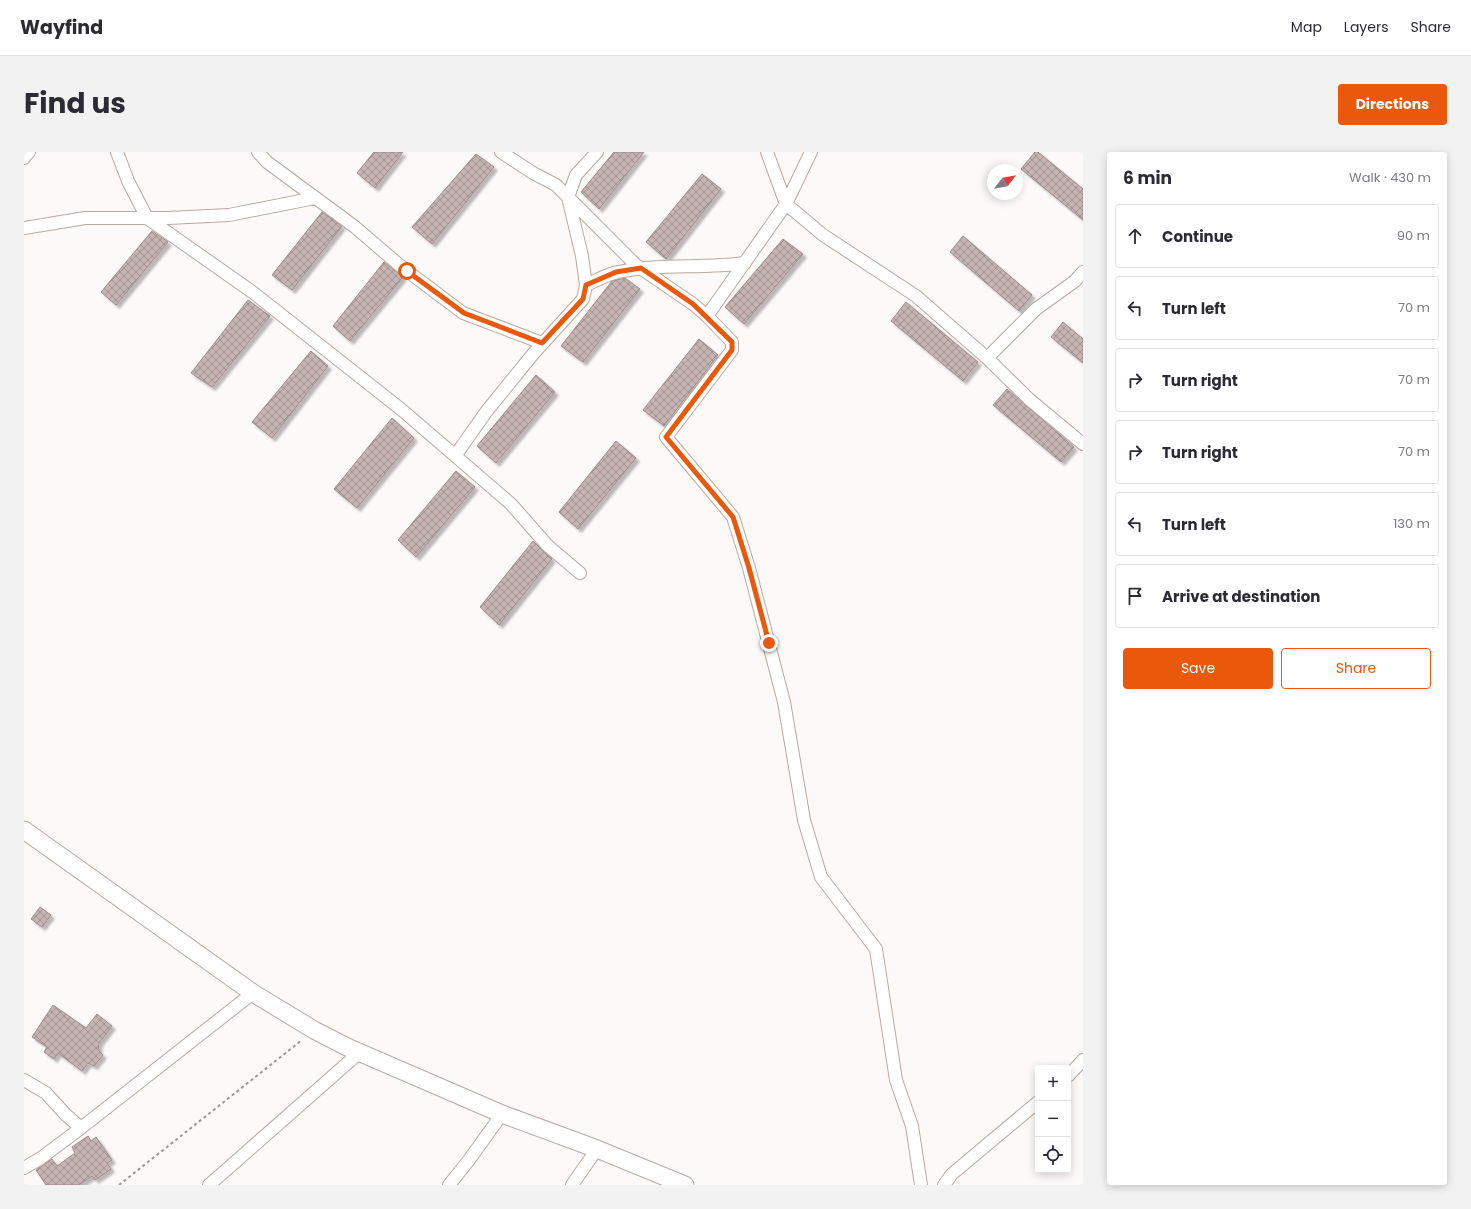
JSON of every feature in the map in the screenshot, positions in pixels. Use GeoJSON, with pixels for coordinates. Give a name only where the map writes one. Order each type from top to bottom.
{"type":"FeatureCollection","features":[{"type":"Feature","properties":{"kind":"main road"},"geometry":{"type":"LineString","coordinates":[[24,830],[253,994],[314,1030],[359,1053],[502,1114],[597,1149],[685,1185]]}},
{"type":"Feature","properties":{"kind":"street"},"geometry":{"type":"LineString","coordinates":[[24,158],[29,152]]}},
{"type":"Feature","properties":{"kind":"street"},"geometry":{"type":"LineString","coordinates":[[117,152],[128,181],[147,218],[251,291],[402,410],[511,504],[548,546],[580,573]]}},
{"type":"Feature","properties":{"kind":"street"},"geometry":{"type":"LineString","coordinates":[[258,152],[267,162],[356,227],[398,264],[464,313],[542,343]]}},
{"type":"Feature","properties":{"kind":"street"},"geometry":{"type":"LineString","coordinates":[[501,152],[533,173],[556,185],[641,268],[693,304],[732,342],[732,350],[666,437],[733,517],[749,568],[784,702],[804,820],[821,877],[876,949],[896,1080],[912,1126],[921,1185]]}},
{"type":"Feature","properties":{"kind":"street"},"geometry":{"type":"LineString","coordinates":[[455,456],[486,412],[542,343],[583,299],[586,285],[582,256],[568,197],[576,175],[596,152]]}},
{"type":"Feature","properties":{"kind":"street"},"geometry":{"type":"LineString","coordinates":[[768,152],[786,204],[823,235],[916,296],[987,358],[1030,400],[1083,444]]}},
{"type":"Feature","properties":{"kind":"street"},"geometry":{"type":"LineString","coordinates":[[707,316],[786,204],[812,152]]}},
{"type":"Feature","properties":{"kind":"street"},"geometry":{"type":"LineString","coordinates":[[24,228],[85,218],[147,218],[229,215],[315,198]]}},
{"type":"Feature","properties":{"kind":"street"},"geometry":{"type":"LineString","coordinates":[[586,285],[616,272],[641,268],[727,266],[745,263]]}},
{"type":"Feature","properties":{"kind":"street"},"geometry":{"type":"LineString","coordinates":[[987,358],[1036,308],[1083,272]]}},
{"type":"Feature","properties":{"kind":"street"},"geometry":{"type":"LineString","coordinates":[[24,1168],[41,1158],[81,1128],[253,994]]}},
{"type":"Feature","properties":{"kind":"street"},"geometry":{"type":"LineString","coordinates":[[209,1185],[359,1053]]}},
{"type":"Feature","properties":{"kind":"street"},"geometry":{"type":"LineString","coordinates":[[1071,1073],[1083,1060]]}},
{"type":"Feature","properties":{"kind":"street"},"geometry":{"type":"LineString","coordinates":[[24,1080],[46,1092],[65,1114],[81,1128]]}},
{"type":"Feature","properties":{"kind":"street"},"geometry":{"type":"LineString","coordinates":[[944,1185],[952,1174],[1035,1105]]}},
{"type":"Feature","properties":{"kind":"street"},"geometry":{"type":"LineString","coordinates":[[449,1185],[502,1114]]}},
{"type":"Feature","properties":{"kind":"street"},"geometry":{"type":"LineString","coordinates":[[572,1185],[597,1149]]}},
{"type":"Feature","properties":{"kind":"path"},"geometry":{"type":"LineString","coordinates":[[119,1185],[314,1030]]}},
{"type":"Feature","properties":{"kind":"building"},"geometry":{"type":"Polygon","coordinates":[[[374,152],[403,152],[375,188],[357,173],[374,152]]]}},
{"type":"Feature","properties":{"kind":"building"},"geometry":{"type":"Polygon","coordinates":[[[614,152],[644,152],[599,209],[581,192],[614,152]]]}},
{"type":"Feature","properties":{"kind":"building"},"geometry":{"type":"Polygon","coordinates":[[[1035,152],[1038,152],[1083,189],[1083,220],[1023,171],[1023,167],[1035,152]]]}},
{"type":"Feature","properties":{"kind":"building"},"geometry":{"type":"Polygon","coordinates":[[[476,154],[494,167],[432,244],[412,227],[476,154]]]}},
{"type":"Feature","properties":{"kind":"building"},"geometry":{"type":"Polygon","coordinates":[[[702,174],[721,189],[666,259],[646,242],[702,174]]]}},
{"type":"Feature","properties":{"kind":"building"},"geometry":{"type":"Polygon","coordinates":[[[322,212],[342,226],[292,290],[272,275],[322,212]]]}},
{"type":"Feature","properties":{"kind":"building"},"geometry":{"type":"Polygon","coordinates":[[[152,231],[168,242],[116,305],[101,292],[152,231]]]}},
{"type":"Feature","properties":{"kind":"building"},"geometry":{"type":"Polygon","coordinates":[[[963,236],[1032,295],[1019,311],[950,252],[963,236]]]}},
{"type":"Feature","properties":{"kind":"building"},"geometry":{"type":"Polygon","coordinates":[[[783,239],[803,254],[744,324],[725,307],[783,239]]]}},
{"type":"Feature","properties":{"kind":"building"},"geometry":{"type":"Polygon","coordinates":[[[384,262],[403,277],[350,341],[333,326],[384,262]]]}},
{"type":"Feature","properties":{"kind":"building"},"geometry":{"type":"Polygon","coordinates":[[[625,278],[640,289],[583,362],[561,346],[612,281],[625,278]]]}},
{"type":"Feature","properties":{"kind":"building"},"geometry":{"type":"Polygon","coordinates":[[[248,300],[270,316],[212,387],[191,373],[248,300]]]}},
{"type":"Feature","properties":{"kind":"building"},"geometry":{"type":"Polygon","coordinates":[[[906,302],[978,362],[963,381],[891,321],[906,302]]]}},
{"type":"Feature","properties":{"kind":"building"},"geometry":{"type":"Polygon","coordinates":[[[1063,322],[1083,339],[1083,363],[1051,337],[1063,322]]]}},
{"type":"Feature","properties":{"kind":"building"},"geometry":{"type":"Polygon","coordinates":[[[699,339],[718,355],[664,426],[643,410],[699,339]]]}},
{"type":"Feature","properties":{"kind":"building"},"geometry":{"type":"Polygon","coordinates":[[[311,351],[328,366],[272,438],[252,422],[311,351]]]}},
{"type":"Feature","properties":{"kind":"building"},"geometry":{"type":"Polygon","coordinates":[[[536,375],[555,392],[496,463],[477,446],[536,375]]]}},
{"type":"Feature","properties":{"kind":"building"},"geometry":{"type":"Polygon","coordinates":[[[1007,389],[1074,447],[1061,462],[993,405],[1007,389]]]}},
{"type":"Feature","properties":{"kind":"building"},"geometry":{"type":"Polygon","coordinates":[[[392,418],[414,438],[357,508],[334,489],[392,418]]]}},
{"type":"Feature","properties":{"kind":"building"},"geometry":{"type":"Polygon","coordinates":[[[616,441],[636,458],[578,529],[559,512],[616,441]]]}},
{"type":"Feature","properties":{"kind":"building"},"geometry":{"type":"Polygon","coordinates":[[[456,471],[475,487],[416,557],[398,540],[456,471]]]}},
{"type":"Feature","properties":{"kind":"building"},"geometry":{"type":"Polygon","coordinates":[[[533,541],[552,559],[499,625],[480,607],[533,541]]]}},
{"type":"Feature","properties":{"kind":"building"},"geometry":{"type":"Polygon","coordinates":[[[40,907],[51,915],[42,927],[31,919],[40,907]]]}},
{"type":"Feature","properties":{"kind":"building"},"geometry":{"type":"Polygon","coordinates":[[[53,1005],[86,1028],[97,1014],[112,1026],[99,1043],[98,1050],[103,1055],[94,1066],[88,1063],[82,1071],[58,1053],[54,1059],[44,1052],[47,1047],[32,1037],[53,1005]]]}},
{"type":"Feature","properties":{"kind":"building"},"geometry":{"type":"Polygon","coordinates":[[[88,1136],[91,1141],[96,1137],[112,1160],[107,1163],[111,1169],[95,1180],[92,1176],[79,1185],[46,1185],[36,1170],[52,1159],[57,1166],[75,1153],[72,1147],[88,1136]]]}},
{"type":"Feature","properties":{"kind":"route"},"geometry":{"type":"LineString","coordinates":[[407,271],[464,313],[542,343],[583,299],[586,285],[616,272],[641,268],[693,304],[707,316],[732,342],[732,350],[666,437],[733,517],[749,568],[769,643]]}}]}
